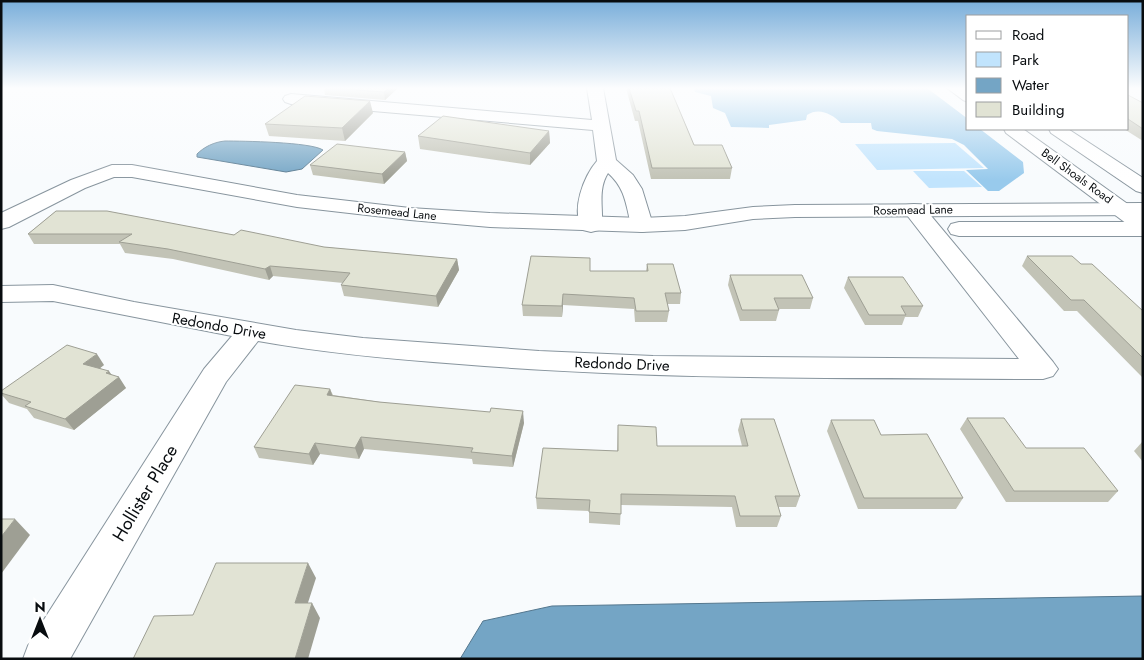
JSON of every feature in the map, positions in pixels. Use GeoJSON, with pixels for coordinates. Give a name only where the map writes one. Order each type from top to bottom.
{"type":"FeatureCollection","features":[{"type":"Feature","properties":{"kind":"street"},"geometry":{"type":"LineString","coordinates":[[518,119],[601,126]]}},
{"type":"Feature","properties":{"kind":"street"},"geometry":{"type":"LineString","coordinates":[[600,119],[607,162],[626,179],[632,189],[642,225]]}},
{"type":"Feature","properties":{"kind":"street","name":"Bell Shoals Road"},"geometry":{"type":"LineString","coordinates":[[1014,130],[1132,209],[1143,225]]}},
{"type":"Feature","properties":{"kind":"street","name":"Bell Shoals Road"},"geometry":{"type":"LineString","coordinates":[[1058,130],[1143,188]]}},
{"type":"Feature","properties":{"kind":"street"},"geometry":{"type":"LineString","coordinates":[[591,225],[590,188],[592,180],[607,162]]}},
{"type":"Feature","properties":{"kind":"street","name":"Rosemead Lane"},"geometry":{"type":"LineString","coordinates":[[1,222],[78,184],[112,170],[132,171],[297,201],[372,210],[490,220],[591,225],[685,223],[751,228],[1132,209]]}},
{"type":"Feature","properties":{"kind":"street","name":"Rosemead Lane"},"geometry":{"type":"LineString","coordinates":[[922,219],[1143,228]]}},
{"type":"Feature","properties":{"kind":"street","name":"Redondo Drive"},"geometry":{"type":"LineString","coordinates":[[1,294],[53,293],[251,332],[372,347],[539,361],[634,366],[1043,369],[922,219]]}},
{"type":"Feature","properties":{"kind":"street","name":"Hollister Place"},"geometry":{"type":"LineString","coordinates":[[45,659],[215,376],[251,332]]}},
{"type":"Feature","properties":{"kind":"green space"},"geometry":{"type":"Polygon","coordinates":[[[955,143],[984,168],[877,170],[855,144],[955,143]]]}},
{"type":"Feature","properties":{"kind":"green space"},"geometry":{"type":"Polygon","coordinates":[[[913,171],[964,171],[982,187],[929,188],[913,171]]]}},
{"type":"Feature","properties":{"kind":"shaded area"},"geometry":{"type":"Polygon","coordinates":[[[727,119],[806,119],[769,125],[769,128],[731,127],[727,119]]]}},
{"type":"Feature","properties":{"kind":"shaded area"},"geometry":{"type":"Polygon","coordinates":[[[836,119],[966,119],[966,130],[981,130],[1023,162],[1024,173],[999,191],[988,191],[966,170],[988,169],[964,145],[952,139],[877,131],[872,129],[871,123],[841,123],[836,119]]]}},
{"type":"Feature","properties":{"kind":"water"},"geometry":{"type":"Polygon","coordinates":[[[225,141],[305,145],[323,150],[302,169],[286,172],[197,157],[197,154],[206,147],[225,141]]]}},
{"type":"Feature","properties":{"kind":"water"},"geometry":{"type":"Polygon","coordinates":[[[1143,596],[1143,659],[460,659],[483,621],[552,606],[1143,596]]]}},
{"type":"Feature","properties":{"kind":"building"},"geometry":{"type":"Polygon","coordinates":[[[272,119],[352,119],[342,128],[265,124],[272,119]]]}},
{"type":"Feature","properties":{"kind":"building"},"geometry":{"type":"Polygon","coordinates":[[[440,119],[463,119],[549,131],[530,153],[418,136],[440,119]]]}},
{"type":"Feature","properties":{"kind":"building"},"geometry":{"type":"Polygon","coordinates":[[[641,119],[683,119],[694,145],[722,145],[732,168],[652,168],[641,119]]]}},
{"type":"Feature","properties":{"kind":"building"},"geometry":{"type":"Polygon","coordinates":[[[1129,119],[1143,119],[1143,129],[1129,120],[1129,119]]]}},
{"type":"Feature","properties":{"kind":"building"},"geometry":{"type":"Polygon","coordinates":[[[337,144],[405,152],[382,174],[310,165],[337,144]]]}},
{"type":"Feature","properties":{"kind":"building"},"geometry":{"type":"Polygon","coordinates":[[[56,211],[107,211],[234,235],[241,230],[324,247],[457,259],[436,296],[341,285],[350,273],[270,266],[265,269],[168,249],[119,242],[132,234],[28,234],[56,211]]]}},
{"type":"Feature","properties":{"kind":"building"},"geometry":{"type":"Polygon","coordinates":[[[531,256],[590,258],[590,271],[648,271],[647,264],[673,264],[681,293],[665,293],[669,311],[636,311],[634,298],[563,294],[562,306],[522,305],[531,256]]]}},
{"type":"Feature","properties":{"kind":"building"},"geometry":{"type":"Polygon","coordinates":[[[1027,256],[1072,256],[1081,264],[1092,264],[1143,311],[1143,358],[1084,300],[1071,300],[1027,256]]]}},
{"type":"Feature","properties":{"kind":"building"},"geometry":{"type":"Polygon","coordinates":[[[730,275],[802,275],[813,298],[774,298],[779,310],[742,310],[730,275]]]}},
{"type":"Feature","properties":{"kind":"building"},"geometry":{"type":"Polygon","coordinates":[[[848,277],[903,277],[923,306],[901,306],[906,315],[869,315],[848,277]]]}},
{"type":"Feature","properties":{"kind":"building"},"geometry":{"type":"Polygon","coordinates":[[[67,345],[97,354],[83,364],[109,371],[106,373],[119,377],[65,419],[25,406],[31,402],[1,393],[1,391],[67,345]]]}},
{"type":"Feature","properties":{"kind":"building"},"geometry":{"type":"Polygon","coordinates":[[[295,385],[330,389],[327,395],[379,402],[490,412],[491,408],[523,411],[512,456],[471,452],[473,448],[361,437],[355,448],[315,443],[309,454],[254,447],[295,385]]]}},
{"type":"Feature","properties":{"kind":"building"},"geometry":{"type":"Polygon","coordinates":[[[967,418],[1004,418],[1026,448],[1084,448],[1118,491],[1014,491],[967,418]]]}},
{"type":"Feature","properties":{"kind":"building"},"geometry":{"type":"Polygon","coordinates":[[[741,419],[774,419],[800,496],[775,496],[781,516],[740,516],[735,496],[621,494],[621,514],[589,512],[590,500],[536,498],[543,448],[618,451],[618,425],[656,427],[657,446],[748,446],[741,419]]]}},
{"type":"Feature","properties":{"kind":"building"},"geometry":{"type":"Polygon","coordinates":[[[831,420],[874,420],[881,435],[927,434],[963,498],[864,498],[831,420]]]}},
{"type":"Feature","properties":{"kind":"building"},"geometry":{"type":"Polygon","coordinates":[[[1,519],[15,519],[1,537],[1,519]]]}},
{"type":"Feature","properties":{"kind":"building"},"geometry":{"type":"Polygon","coordinates":[[[216,563],[308,563],[295,603],[312,603],[295,659],[133,659],[154,616],[193,615],[216,563]]]}}]}
